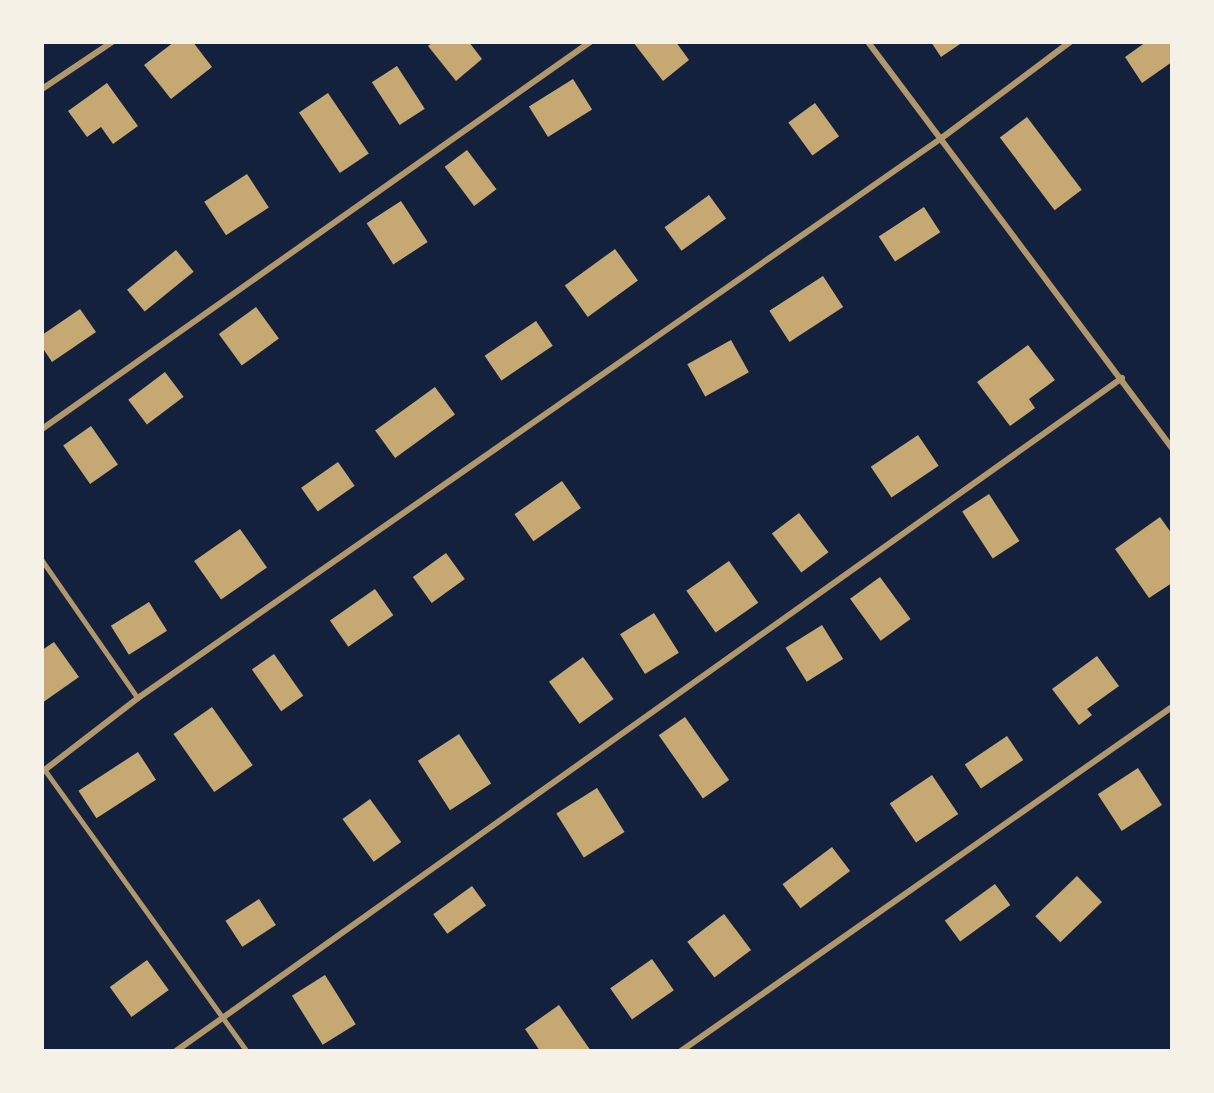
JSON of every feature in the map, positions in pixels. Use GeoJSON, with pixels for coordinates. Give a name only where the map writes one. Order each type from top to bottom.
{"type":"FeatureCollection","features":[{"type":"Feature","properties":{"kind":"street"},"geometry":{"type":"LineString","coordinates":[[42,89],[112,42]]}},
{"type":"Feature","properties":{"kind":"street"},"geometry":{"type":"LineString","coordinates":[[42,429],[590,42]]}},
{"type":"Feature","properties":{"kind":"street"},"geometry":{"type":"LineString","coordinates":[[868,42],[943,137],[1172,448]]}},
{"type":"Feature","properties":{"kind":"street"},"geometry":{"type":"LineString","coordinates":[[43,771],[138,698],[943,137],[1070,42]]}},
{"type":"Feature","properties":{"kind":"street"},"geometry":{"type":"LineString","coordinates":[[176,1051],[1122,378]]}},
{"type":"Feature","properties":{"kind":"street"},"geometry":{"type":"LineString","coordinates":[[681,1051],[1172,707]]}},
{"type":"Feature","properties":{"kind":"lane"},"geometry":{"type":"LineString","coordinates":[[42,560],[138,698]]}},
{"type":"Feature","properties":{"kind":"lane"},"geometry":{"type":"LineString","coordinates":[[43,771],[247,1051]]}},
{"type":"Feature","properties":{"kind":"building"},"geometry":{"type":"Polygon","coordinates":[[[174,42],[193,42],[212,67],[171,99],[144,65],[174,42]]]}},
{"type":"Feature","properties":{"kind":"building"},"geometry":{"type":"Polygon","coordinates":[[[433,42],[469,42],[482,59],[456,81],[428,46],[433,42]]]}},
{"type":"Feature","properties":{"kind":"building"},"geometry":{"type":"Polygon","coordinates":[[[633,42],[676,42],[689,60],[663,81],[633,42]]]}},
{"type":"Feature","properties":{"kind":"building"},"geometry":{"type":"Polygon","coordinates":[[[931,42],[963,42],[941,57],[931,42]]]}},
{"type":"Feature","properties":{"kind":"building"},"geometry":{"type":"Polygon","coordinates":[[[1146,42],[1172,42],[1172,62],[1142,83],[1125,57],[1146,42]]]}},
{"type":"Feature","properties":{"kind":"building"},"geometry":{"type":"Polygon","coordinates":[[[397,66],[425,109],[400,125],[372,82],[397,66]]]}},
{"type":"Feature","properties":{"kind":"building"},"geometry":{"type":"Polygon","coordinates":[[[573,79],[592,110],[548,137],[529,107],[573,79]]]}},
{"type":"Feature","properties":{"kind":"building"},"geometry":{"type":"Polygon","coordinates":[[[107,83],[138,126],[113,144],[101,127],[87,137],[68,111],[107,83]]]}},
{"type":"Feature","properties":{"kind":"building"},"geometry":{"type":"Polygon","coordinates":[[[328,93],[369,154],[340,173],[299,113],[328,93]]]}},
{"type":"Feature","properties":{"kind":"building"},"geometry":{"type":"Polygon","coordinates":[[[815,103],[839,136],[812,156],[788,122],[815,103]]]}},
{"type":"Feature","properties":{"kind":"building"},"geometry":{"type":"Polygon","coordinates":[[[1027,117],[1082,190],[1055,210],[1000,137],[1027,117]]]}},
{"type":"Feature","properties":{"kind":"building"},"geometry":{"type":"Polygon","coordinates":[[[467,150],[496,189],[474,206],[445,167],[467,150]]]}},
{"type":"Feature","properties":{"kind":"building"},"geometry":{"type":"Polygon","coordinates":[[[247,174],[269,208],[226,235],[204,202],[247,174]]]}},
{"type":"Feature","properties":{"kind":"building"},"geometry":{"type":"Polygon","coordinates":[[[709,195],[726,218],[682,251],[665,227],[709,195]]]}},
{"type":"Feature","properties":{"kind":"building"},"geometry":{"type":"Polygon","coordinates":[[[401,201],[428,242],[393,264],[367,223],[401,201]]]}},
{"type":"Feature","properties":{"kind":"building"},"geometry":{"type":"Polygon","coordinates":[[[924,207],[940,232],[895,262],[879,236],[924,207]]]}},
{"type":"Feature","properties":{"kind":"building"},"geometry":{"type":"Polygon","coordinates":[[[615,249],[638,281],[588,317],[565,285],[615,249]]]}},
{"type":"Feature","properties":{"kind":"building"},"geometry":{"type":"Polygon","coordinates":[[[176,250],[194,272],[145,311],[127,290],[176,250]]]}},
{"type":"Feature","properties":{"kind":"building"},"geometry":{"type":"Polygon","coordinates":[[[823,276],[843,307],[789,342],[769,311],[823,276]]]}},
{"type":"Feature","properties":{"kind":"building"},"geometry":{"type":"Polygon","coordinates":[[[256,307],[279,339],[242,366],[219,334],[256,307]]]}},
{"type":"Feature","properties":{"kind":"building"},"geometry":{"type":"Polygon","coordinates":[[[80,309],[96,332],[52,362],[42,347],[42,335],[80,309]]]}},
{"type":"Feature","properties":{"kind":"building"},"geometry":{"type":"Polygon","coordinates":[[[536,321],[553,346],[501,381],[485,356],[536,321]]]}},
{"type":"Feature","properties":{"kind":"building"},"geometry":{"type":"Polygon","coordinates":[[[731,340],[749,372],[705,397],[687,364],[731,340]]]}},
{"type":"Feature","properties":{"kind":"building"},"geometry":{"type":"Polygon","coordinates":[[[1028,345],[1055,380],[1029,399],[1035,408],[1010,426],[977,382],[1028,345]]]}},
{"type":"Feature","properties":{"kind":"building"},"geometry":{"type":"Polygon","coordinates":[[[165,372],[184,397],[147,424],[128,400],[165,372]]]}},
{"type":"Feature","properties":{"kind":"building"},"geometry":{"type":"Polygon","coordinates":[[[435,387],[455,415],[395,458],[375,430],[435,387]]]}},
{"type":"Feature","properties":{"kind":"building"},"geometry":{"type":"Polygon","coordinates":[[[91,426],[118,465],[90,484],[63,446],[91,426]]]}},
{"type":"Feature","properties":{"kind":"building"},"geometry":{"type":"Polygon","coordinates":[[[918,435],[939,466],[891,498],[871,467],[918,435]]]}},
{"type":"Feature","properties":{"kind":"building"},"geometry":{"type":"Polygon","coordinates":[[[338,462],[355,486],[318,512],[301,488],[338,462]]]}},
{"type":"Feature","properties":{"kind":"building"},"geometry":{"type":"Polygon","coordinates":[[[562,481],[581,508],[533,541],[514,514],[562,481]]]}},
{"type":"Feature","properties":{"kind":"building"},"geometry":{"type":"Polygon","coordinates":[[[989,494],[1019,541],[993,558],[962,511],[989,494]]]}},
{"type":"Feature","properties":{"kind":"building"},"geometry":{"type":"Polygon","coordinates":[[[799,513],[828,552],[801,573],[772,533],[799,513]]]}},
{"type":"Feature","properties":{"kind":"building"},"geometry":{"type":"Polygon","coordinates":[[[1160,517],[1172,534],[1172,583],[1149,598],[1115,549],[1160,517]]]}},
{"type":"Feature","properties":{"kind":"building"},"geometry":{"type":"Polygon","coordinates":[[[240,529],[267,568],[221,600],[194,561],[240,529]]]}},
{"type":"Feature","properties":{"kind":"building"},"geometry":{"type":"Polygon","coordinates":[[[446,553],[465,579],[432,603],[413,577],[446,553]]]}},
{"type":"Feature","properties":{"kind":"building"},"geometry":{"type":"Polygon","coordinates":[[[729,561],[758,603],[716,633],[686,591],[729,561]]]}},
{"type":"Feature","properties":{"kind":"building"},"geometry":{"type":"Polygon","coordinates":[[[880,577],[911,619],[881,641],[850,599],[880,577]]]}},
{"type":"Feature","properties":{"kind":"building"},"geometry":{"type":"Polygon","coordinates":[[[375,589],[393,615],[348,647],[330,621],[375,589]]]}},
{"type":"Feature","properties":{"kind":"building"},"geometry":{"type":"Polygon","coordinates":[[[149,602],[167,631],[129,655],[111,626],[149,602]]]}},
{"type":"Feature","properties":{"kind":"building"},"geometry":{"type":"Polygon","coordinates":[[[654,613],[679,653],[645,674],[620,634],[654,613]]]}},
{"type":"Feature","properties":{"kind":"building"},"geometry":{"type":"Polygon","coordinates":[[[822,625],[843,659],[807,682],[786,648],[822,625]]]}},
{"type":"Feature","properties":{"kind":"building"},"geometry":{"type":"Polygon","coordinates":[[[54,642],[79,677],[42,703],[42,650],[54,642]]]}},
{"type":"Feature","properties":{"kind":"building"},"geometry":{"type":"Polygon","coordinates":[[[274,654],[303,696],[281,711],[252,669],[274,654]]]}},
{"type":"Feature","properties":{"kind":"building"},"geometry":{"type":"Polygon","coordinates":[[[1097,656],[1119,686],[1087,709],[1092,715],[1079,725],[1052,689],[1097,656]]]}},
{"type":"Feature","properties":{"kind":"building"},"geometry":{"type":"Polygon","coordinates":[[[583,657],[614,699],[580,724],[549,682],[583,657]]]}},
{"type":"Feature","properties":{"kind":"building"},"geometry":{"type":"Polygon","coordinates":[[[212,707],[253,765],[214,792],[173,734],[212,707]]]}},
{"type":"Feature","properties":{"kind":"building"},"geometry":{"type":"Polygon","coordinates":[[[685,717],[729,780],[703,798],[659,735],[685,717]]]}},
{"type":"Feature","properties":{"kind":"building"},"geometry":{"type":"Polygon","coordinates":[[[459,734],[491,783],[450,810],[418,761],[459,734]]]}},
{"type":"Feature","properties":{"kind":"building"},"geometry":{"type":"Polygon","coordinates":[[[1007,736],[1023,760],[981,789],[965,765],[1007,736]]]}},
{"type":"Feature","properties":{"kind":"building"},"geometry":{"type":"Polygon","coordinates":[[[138,752],[156,780],[96,818],[78,791],[138,752]]]}},
{"type":"Feature","properties":{"kind":"building"},"geometry":{"type":"Polygon","coordinates":[[[1138,768],[1162,805],[1122,831],[1098,794],[1138,768]]]}},
{"type":"Feature","properties":{"kind":"building"},"geometry":{"type":"Polygon","coordinates":[[[932,775],[958,814],[916,842],[890,804],[932,775]]]}},
{"type":"Feature","properties":{"kind":"building"},"geometry":{"type":"Polygon","coordinates":[[[597,788],[625,832],[584,858],[556,813],[597,788]]]}},
{"type":"Feature","properties":{"kind":"building"},"geometry":{"type":"Polygon","coordinates":[[[370,799],[401,842],[374,862],[342,819],[370,799]]]}},
{"type":"Feature","properties":{"kind":"building"},"geometry":{"type":"Polygon","coordinates":[[[832,847],[850,871],[801,908],[782,884],[832,847]]]}},
{"type":"Feature","properties":{"kind":"building"},"geometry":{"type":"Polygon","coordinates":[[[1077,876],[1102,902],[1060,942],[1035,916],[1077,876]]]}},
{"type":"Feature","properties":{"kind":"building"},"geometry":{"type":"Polygon","coordinates":[[[995,884],[1010,905],[960,941],[945,920],[995,884]]]}},
{"type":"Feature","properties":{"kind":"building"},"geometry":{"type":"Polygon","coordinates":[[[472,886],[486,905],[447,934],[433,914],[472,886]]]}},
{"type":"Feature","properties":{"kind":"building"},"geometry":{"type":"Polygon","coordinates":[[[259,899],[276,925],[242,947],[225,921],[259,899]]]}},
{"type":"Feature","properties":{"kind":"building"},"geometry":{"type":"Polygon","coordinates":[[[724,914],[751,950],[714,978],[687,942],[724,914]]]}},
{"type":"Feature","properties":{"kind":"building"},"geometry":{"type":"Polygon","coordinates":[[[652,959],[674,990],[632,1019],[610,988],[652,959]]]}},
{"type":"Feature","properties":{"kind":"building"},"geometry":{"type":"Polygon","coordinates":[[[147,960],[169,990],[132,1017],[110,987],[147,960]]]}},
{"type":"Feature","properties":{"kind":"building"},"geometry":{"type":"Polygon","coordinates":[[[325,975],[356,1024],[323,1045],[292,996],[325,975]]]}},
{"type":"Feature","properties":{"kind":"building"},"geometry":{"type":"Polygon","coordinates":[[[559,1005],[591,1051],[540,1051],[525,1029],[559,1005]]]}}]}
